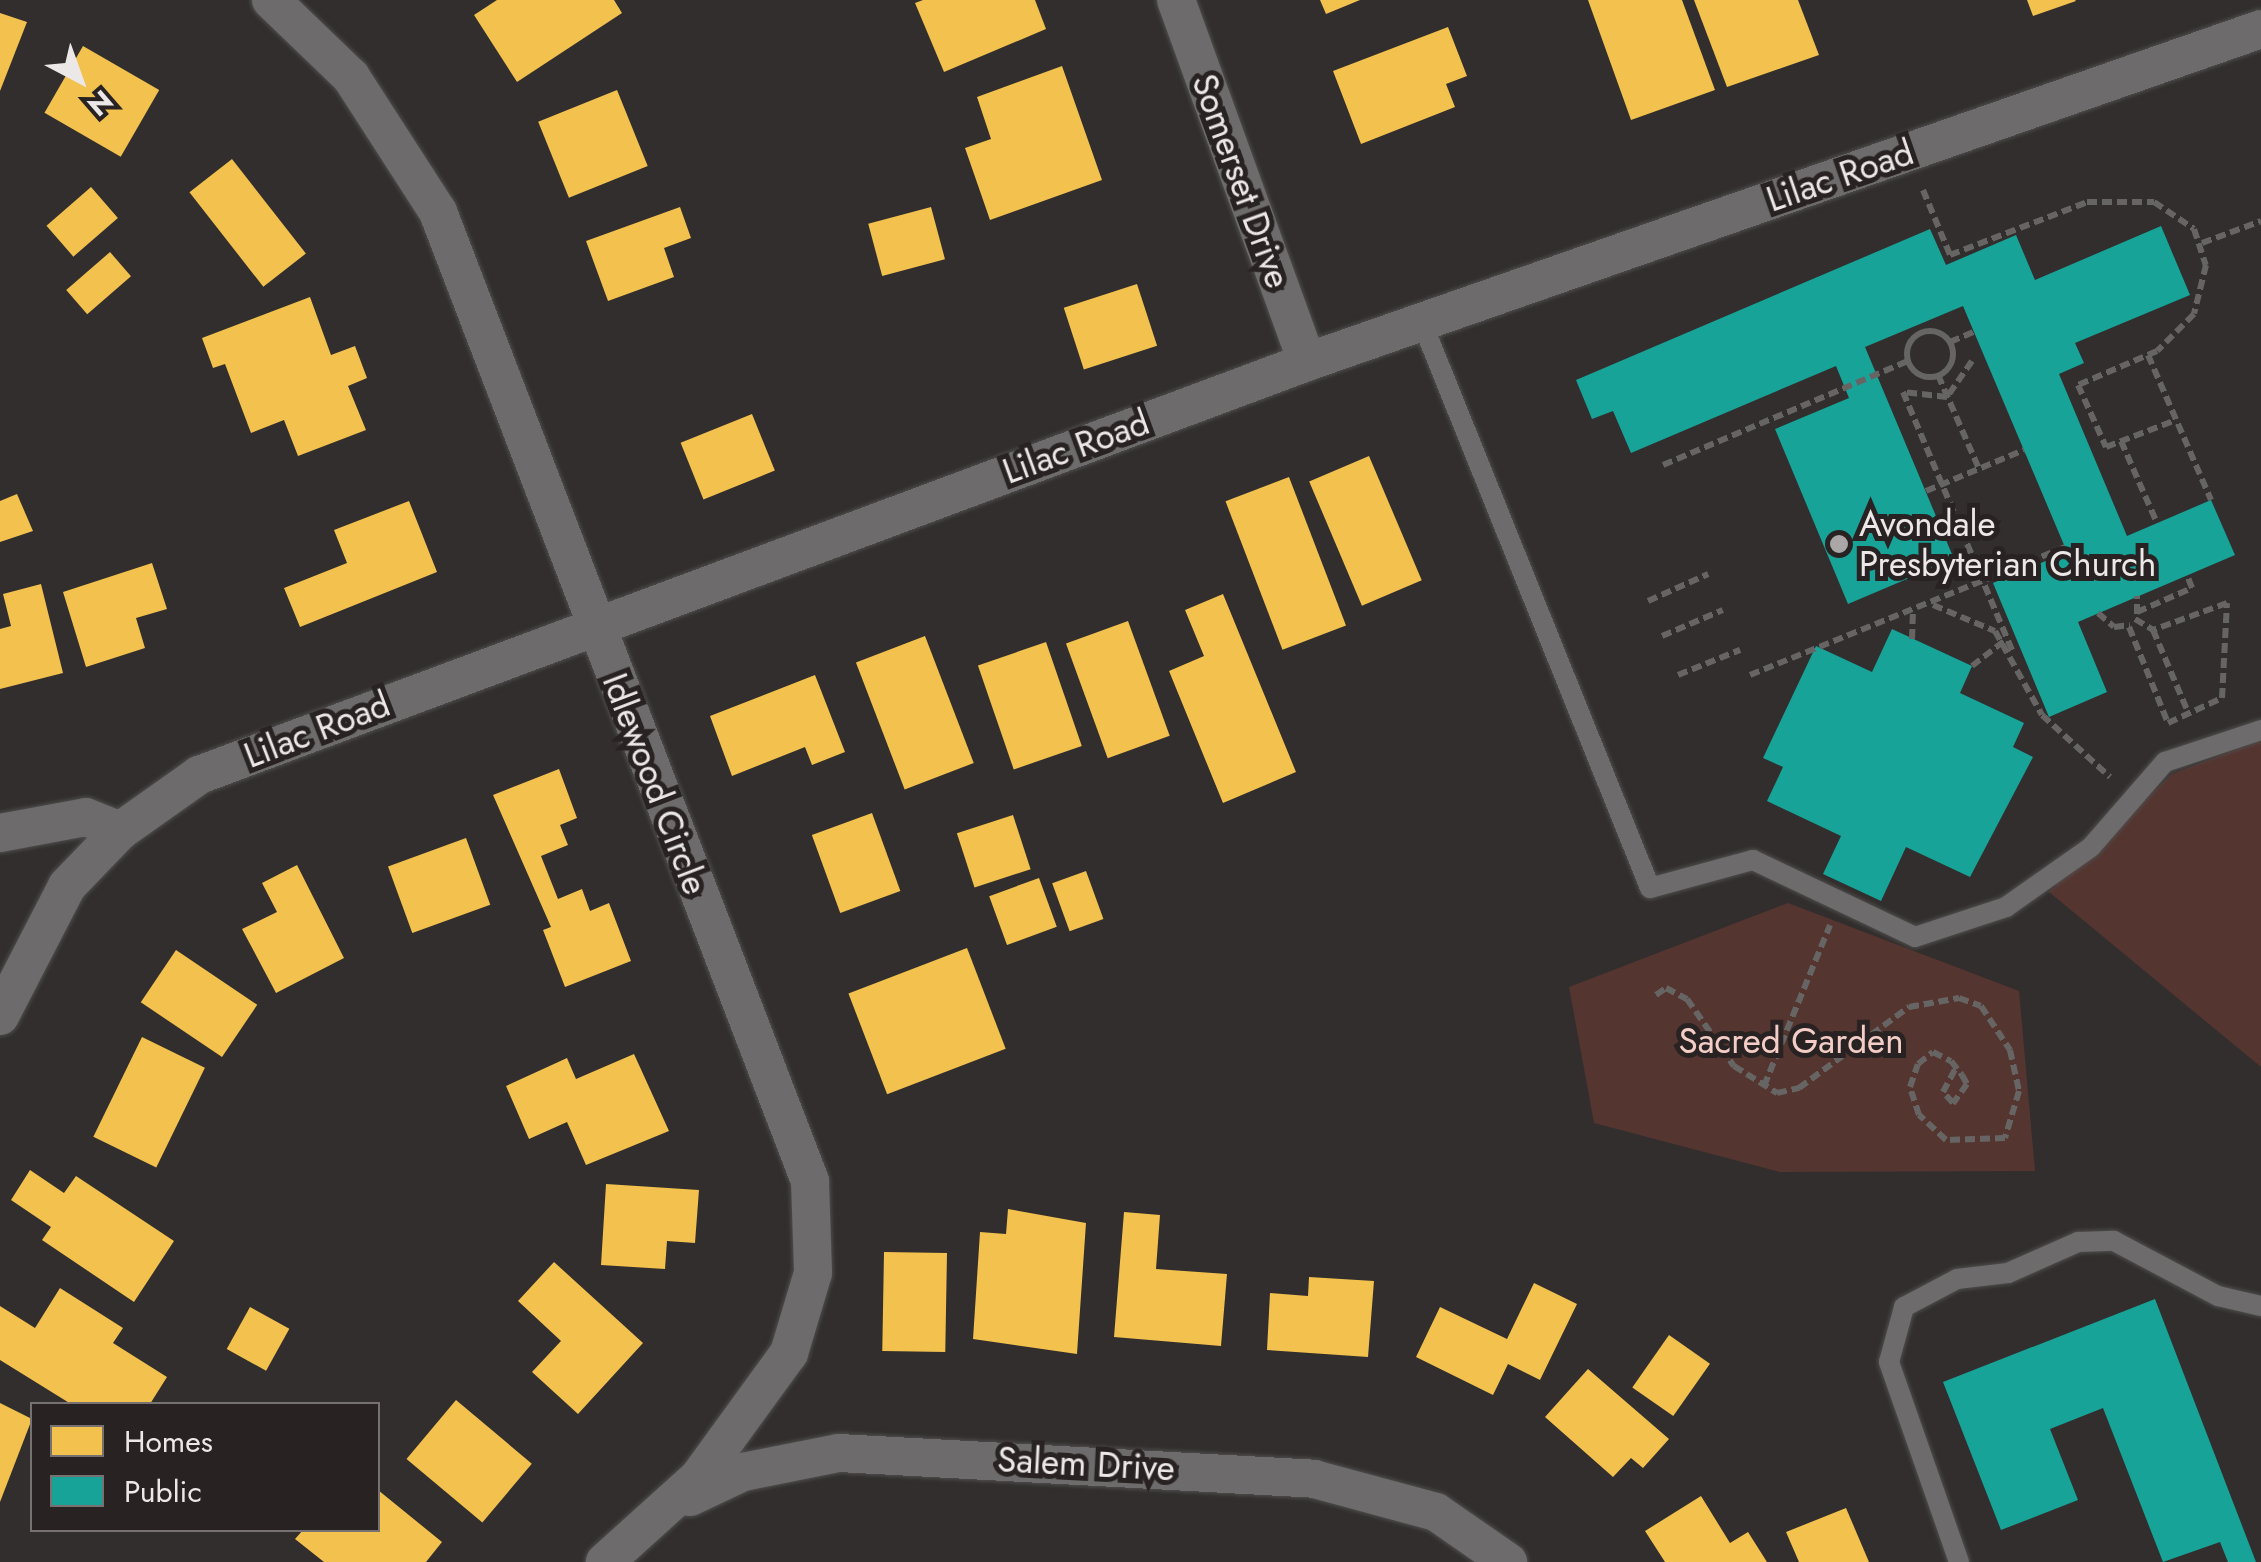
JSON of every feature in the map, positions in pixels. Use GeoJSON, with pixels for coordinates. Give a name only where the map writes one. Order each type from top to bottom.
{"type":"FeatureCollection","features":[{"type":"Feature","properties":{"kind":"street","name":"Idlewood Circle"},"geometry":{"type":"LineString","coordinates":[[271,0],[351,78],[430,197],[591,624],[810,1182],[816,1242],[789,1354],[749,1419],[656,1516],[605,1562]]}},
{"type":"Feature","properties":{"kind":"street","name":"Somerset Drive"},"geometry":{"type":"LineString","coordinates":[[1176,0],[1307,362]]}},
{"type":"Feature","properties":{"kind":"street","name":"Lilac Road"},"geometry":{"type":"LineString","coordinates":[[0,1016],[67,886],[120,830],[199,775],[591,624],[1307,362],[1423,325],[2261,30]]}},
{"type":"Feature","properties":{"kind":"street"},"geometry":{"type":"LineString","coordinates":[[0,833],[86,817],[120,830]]}},
{"type":"Feature","properties":{"kind":"street","name":"Salem Drive"},"geometry":{"type":"LineString","coordinates":[[656,1516],[743,1472],[840,1453],[1132,1465],[1378,1490],[1436,1512],[1508,1562]]}},
{"type":"Feature","properties":{"kind":"lane"},"geometry":{"type":"LineString","coordinates":[[1423,325],[1650,888],[1753,860],[1915,937],[2006,907],[2090,847],[2165,762],[2261,730]]}},
{"type":"Feature","properties":{"kind":"lane"},"geometry":{"type":"LineString","coordinates":[[1959,1562],[1890,1362],[1904,1308],[1957,1280],[2008,1273],[2078,1242],[2114,1241],[2218,1296],[2261,1306]]}},
{"type":"Feature","properties":{"kind":"path"},"geometry":{"type":"LineString","coordinates":[[1922,190],[1950,255],[2088,202],[2126,199],[2174,211],[2202,244],[2194,314],[2148,355],[2078,385],[2106,447],[2176,420]]}},
{"type":"Feature","properties":{"kind":"path"},"geometry":{"type":"LineString","coordinates":[[2202,244],[2261,221]]}},
{"type":"Feature","properties":{"kind":"path"},"geometry":{"type":"LineString","coordinates":[[1908,361],[1916,334],[1938,332],[1950,342],[1953,358],[1938,375]]}},
{"type":"Feature","properties":{"kind":"path"},"geometry":{"type":"LineString","coordinates":[[1950,342],[1974,332]]}},
{"type":"Feature","properties":{"kind":"path"},"geometry":{"type":"LineString","coordinates":[[2148,355],[2211,500]]}},
{"type":"Feature","properties":{"kind":"path"},"geometry":{"type":"LineString","coordinates":[[1908,361],[1916,373],[1938,375]]}},
{"type":"Feature","properties":{"kind":"path"},"geometry":{"type":"LineString","coordinates":[[1662,465],[1908,361]]}},
{"type":"Feature","properties":{"kind":"path"},"geometry":{"type":"LineString","coordinates":[[1947,397],[1972,362]]}},
{"type":"Feature","properties":{"kind":"path"},"geometry":{"type":"LineString","coordinates":[[1938,375],[1978,469]]}},
{"type":"Feature","properties":{"kind":"path"},"geometry":{"type":"LineString","coordinates":[[1947,397],[1903,392],[2042,715],[2110,777]]}},
{"type":"Feature","properties":{"kind":"path"},"geometry":{"type":"LineString","coordinates":[[2121,441],[2157,523]]}},
{"type":"Feature","properties":{"kind":"path"},"geometry":{"type":"LineString","coordinates":[[1926,491],[2024,450]]}},
{"type":"Feature","properties":{"kind":"path"},"geometry":{"type":"LineString","coordinates":[[1750,675],[2064,547]]}},
{"type":"Feature","properties":{"kind":"path"},"geometry":{"type":"LineString","coordinates":[[1648,600],[1708,574]]}},
{"type":"Feature","properties":{"kind":"path"},"geometry":{"type":"LineString","coordinates":[[2136,616],[2192,588],[2186,576]]}},
{"type":"Feature","properties":{"kind":"path"},"geometry":{"type":"LineString","coordinates":[[2129,627],[2136,616],[2137,596]]}},
{"type":"Feature","properties":{"kind":"path"},"geometry":{"type":"LineString","coordinates":[[2098,613],[2129,627],[2168,723],[2222,698],[2227,603],[2153,630]]}},
{"type":"Feature","properties":{"kind":"path"},"geometry":{"type":"LineString","coordinates":[[1925,605],[1976,615],[2013,652]]}},
{"type":"Feature","properties":{"kind":"path"},"geometry":{"type":"LineString","coordinates":[[1912,639],[1913,609]]}},
{"type":"Feature","properties":{"kind":"path"},"geometry":{"type":"LineString","coordinates":[[1662,636],[1723,610]]}},
{"type":"Feature","properties":{"kind":"path"},"geometry":{"type":"LineString","coordinates":[[2136,616],[2153,630],[2188,712]]}},
{"type":"Feature","properties":{"kind":"path"},"geometry":{"type":"LineString","coordinates":[[1972,666],[2004,641]]}},
{"type":"Feature","properties":{"kind":"path"},"geometry":{"type":"LineString","coordinates":[[1678,676],[1740,650]]}},
{"type":"Feature","properties":{"kind":"path"},"geometry":{"type":"LineString","coordinates":[[1764,1086],[1832,919]]}},
{"type":"Feature","properties":{"kind":"path"},"geometry":{"type":"LineString","coordinates":[[1656,995],[1666,988],[1688,998],[1734,1066],[1764,1086],[1799,1088],[1910,1007],[1959,998],[1996,1020],[2010,1050],[2019,1091],[2005,1138],[1946,1140],[1918,1115],[1910,1087],[1918,1064],[1933,1052],[1956,1068],[1967,1095],[1953,1103],[1943,1092],[1956,1068]]}},
{"type":"Feature","properties":{"kind":"green space"},"geometry":{"type":"Polygon","coordinates":[[[2261,740],[2261,1067],[2049,892],[2172,774],[2261,740]]]}},
{"type":"Feature","properties":{"kind":"green space","name":"Sacred Garden"},"geometry":{"type":"Polygon","coordinates":[[[1788,903],[2019,991],[2035,1171],[1780,1172],[1594,1123],[1569,987],[1788,903]]]}},
{"type":"Feature","properties":{"kind":"building: Homes"},"geometry":{"type":"Polygon","coordinates":[[[497,0],[614,0],[622,13],[517,82],[474,15],[497,0]]]}},
{"type":"Feature","properties":{"kind":"building: Homes"},"geometry":{"type":"Polygon","coordinates":[[[1035,0],[1046,29],[944,72],[915,3],[1035,0]]]}},
{"type":"Feature","properties":{"kind":"building: Homes"},"geometry":{"type":"Polygon","coordinates":[[[1320,0],[1360,0],[1326,14],[1320,0]]]}},
{"type":"Feature","properties":{"kind":"building: Homes"},"geometry":{"type":"Polygon","coordinates":[[[1588,0],[1682,0],[1715,90],[1631,120],[1588,0]]]}},
{"type":"Feature","properties":{"kind":"building: Homes"},"geometry":{"type":"Polygon","coordinates":[[[1694,0],[1798,0],[1819,55],[1727,87],[1694,0]]]}},
{"type":"Feature","properties":{"kind":"building: Homes"},"geometry":{"type":"Polygon","coordinates":[[[2027,0],[2075,0],[2076,1],[2033,16],[2027,0]]]}},
{"type":"Feature","properties":{"kind":"building: Homes"},"geometry":{"type":"Polygon","coordinates":[[[0,13],[27,22],[0,91],[0,13]]]}},
{"type":"Feature","properties":{"kind":"building: Homes"},"geometry":{"type":"Polygon","coordinates":[[[1448,27],[1467,76],[1446,84],[1455,107],[1361,144],[1333,71],[1448,27]]]}},
{"type":"Feature","properties":{"kind":"building: Homes"},"geometry":{"type":"Polygon","coordinates":[[[83,46],[159,90],[121,157],[45,113],[83,46]]]}},
{"type":"Feature","properties":{"kind":"building: Homes"},"geometry":{"type":"Polygon","coordinates":[[[1062,66],[1102,180],[990,220],[965,148],[991,139],[977,97],[1062,66]]]}},
{"type":"Feature","properties":{"kind":"building: Homes"},"geometry":{"type":"Polygon","coordinates":[[[617,90],[648,166],[569,198],[538,122],[617,90]]]}},
{"type":"Feature","properties":{"kind":"building: Homes"},"geometry":{"type":"Polygon","coordinates":[[[232,159],[306,254],[263,287],[189,192],[232,159]]]}},
{"type":"Feature","properties":{"kind":"building: Homes"},"geometry":{"type":"Polygon","coordinates":[[[91,187],[118,218],[73,257],[46,226],[91,187]]]}},
{"type":"Feature","properties":{"kind":"building: Homes"},"geometry":{"type":"Polygon","coordinates":[[[680,207],[691,238],[664,248],[674,277],[608,301],[586,241],[680,207]]]}},
{"type":"Feature","properties":{"kind":"building: Homes"},"geometry":{"type":"Polygon","coordinates":[[[931,207],[945,259],[882,276],[868,224],[931,207]]]}},
{"type":"Feature","properties":{"kind":"building: Homes"},"geometry":{"type":"Polygon","coordinates":[[[110,252],[131,276],[87,314],[66,290],[110,252]]]}},
{"type":"Feature","properties":{"kind":"building: Homes"},"geometry":{"type":"Polygon","coordinates":[[[1137,284],[1157,346],[1084,370],[1064,308],[1137,284]]]}},
{"type":"Feature","properties":{"kind":"building: Homes"},"geometry":{"type":"Polygon","coordinates":[[[310,297],[331,355],[355,346],[367,378],[348,386],[366,430],[298,456],[284,420],[251,433],[225,364],[213,368],[202,338],[310,297]]]}},
{"type":"Feature","properties":{"kind":"building: Homes"},"geometry":{"type":"Polygon","coordinates":[[[752,414],[775,471],[703,499],[681,443],[752,414]]]}},
{"type":"Feature","properties":{"kind":"building: Homes"},"geometry":{"type":"Polygon","coordinates":[[[1369,456],[1422,580],[1362,606],[1309,481],[1369,456]]]}},
{"type":"Feature","properties":{"kind":"building: Homes"},"geometry":{"type":"Polygon","coordinates":[[[1289,477],[1346,625],[1282,650],[1226,501],[1289,477]]]}},
{"type":"Feature","properties":{"kind":"building: Homes"},"geometry":{"type":"Polygon","coordinates":[[[17,494],[33,531],[0,542],[0,501],[17,494]]]}},
{"type":"Feature","properties":{"kind":"building: Homes"},"geometry":{"type":"Polygon","coordinates":[[[409,501],[437,572],[300,627],[284,588],[347,563],[334,530],[409,501]]]}},
{"type":"Feature","properties":{"kind":"building: Homes"},"geometry":{"type":"Polygon","coordinates":[[[152,563],[167,609],[136,618],[145,648],[86,667],[63,592],[152,563]]]}},
{"type":"Feature","properties":{"kind":"building: Homes"},"geometry":{"type":"Polygon","coordinates":[[[41,584],[63,673],[0,689],[0,629],[11,626],[3,594],[41,584]]]}},
{"type":"Feature","properties":{"kind":"building: Homes"},"geometry":{"type":"Polygon","coordinates":[[[1223,594],[1296,772],[1223,803],[1169,671],[1204,656],[1185,610],[1223,594]]]}},
{"type":"Feature","properties":{"kind":"building: Homes"},"geometry":{"type":"Polygon","coordinates":[[[1128,621],[1170,736],[1108,758],[1066,644],[1128,621]]]}},
{"type":"Feature","properties":{"kind":"building: Homes"},"geometry":{"type":"Polygon","coordinates":[[[925,636],[974,763],[905,789],[856,663],[925,636]]]}},
{"type":"Feature","properties":{"kind":"building: Homes"},"geometry":{"type":"Polygon","coordinates":[[[1046,642],[1082,746],[1014,769],[978,665],[1046,642]]]}},
{"type":"Feature","properties":{"kind":"building: Homes"},"geometry":{"type":"Polygon","coordinates":[[[815,675],[845,752],[812,765],[805,747],[732,776],[710,716],[815,675]]]}},
{"type":"Feature","properties":{"kind":"building: Homes"},"geometry":{"type":"Polygon","coordinates":[[[559,769],[577,818],[560,825],[568,845],[541,856],[558,899],[582,889],[590,911],[609,903],[631,961],[565,987],[543,930],[551,927],[493,795],[559,769]]]}},
{"type":"Feature","properties":{"kind":"building: Homes"},"geometry":{"type":"Polygon","coordinates":[[[872,813],[900,891],[840,913],[812,835],[872,813]]]}},
{"type":"Feature","properties":{"kind":"building: Homes"},"geometry":{"type":"Polygon","coordinates":[[[1013,815],[1031,869],[975,887],[957,833],[1013,815]]]}},
{"type":"Feature","properties":{"kind":"building: Homes"},"geometry":{"type":"Polygon","coordinates":[[[466,838],[490,905],[412,933],[388,866],[466,838]]]}},
{"type":"Feature","properties":{"kind":"building: Homes"},"geometry":{"type":"Polygon","coordinates":[[[297,865],[344,958],[276,993],[242,929],[277,912],[262,883],[297,865]]]}},
{"type":"Feature","properties":{"kind":"building: Homes"},"geometry":{"type":"Polygon","coordinates":[[[1086,871],[1103,919],[1070,931],[1052,883],[1086,871]]]}},
{"type":"Feature","properties":{"kind":"building: Homes"},"geometry":{"type":"Polygon","coordinates":[[[1039,878],[1057,927],[1007,945],[989,896],[1039,878]]]}},
{"type":"Feature","properties":{"kind":"building: Homes"},"geometry":{"type":"Polygon","coordinates":[[[967,948],[1006,1049],[887,1094],[848,994],[967,948]]]}},
{"type":"Feature","properties":{"kind":"building: Homes"},"geometry":{"type":"Polygon","coordinates":[[[176,950],[257,1005],[222,1057],[141,1002],[176,950]]]}},
{"type":"Feature","properties":{"kind":"building: Homes"},"geometry":{"type":"Polygon","coordinates":[[[142,1037],[205,1068],[156,1167],[93,1137],[142,1037]]]}},
{"type":"Feature","properties":{"kind":"building: Homes"},"geometry":{"type":"Polygon","coordinates":[[[634,1054],[669,1131],[586,1165],[567,1122],[529,1139],[506,1086],[567,1058],[576,1079],[634,1054]]]}},
{"type":"Feature","properties":{"kind":"building: Homes"},"geometry":{"type":"Polygon","coordinates":[[[30,1170],[64,1193],[76,1176],[174,1241],[134,1302],[42,1240],[51,1227],[11,1200],[30,1170]]]}},
{"type":"Feature","properties":{"kind":"building: Homes"},"geometry":{"type":"Polygon","coordinates":[[[606,1184],[699,1190],[695,1243],[667,1241],[665,1269],[601,1265],[606,1184]]]}},
{"type":"Feature","properties":{"kind":"building: Homes"},"geometry":{"type":"Polygon","coordinates":[[[1008,1209],[1086,1223],[1077,1354],[973,1339],[980,1232],[1006,1234],[1008,1209]]]}},
{"type":"Feature","properties":{"kind":"building: Homes"},"geometry":{"type":"Polygon","coordinates":[[[1124,1212],[1160,1215],[1156,1269],[1227,1274],[1221,1346],[1114,1337],[1124,1212]]]}},
{"type":"Feature","properties":{"kind":"building: Homes"},"geometry":{"type":"Polygon","coordinates":[[[884,1252],[947,1253],[945,1352],[882,1351],[884,1252]]]}},
{"type":"Feature","properties":{"kind":"building: Homes"},"geometry":{"type":"Polygon","coordinates":[[[554,1262],[643,1343],[578,1414],[532,1372],[561,1341],[518,1301],[554,1262]]]}},
{"type":"Feature","properties":{"kind":"building: Homes"},"geometry":{"type":"Polygon","coordinates":[[[1309,1277],[1374,1281],[1368,1357],[1267,1350],[1270,1293],[1308,1296],[1309,1277]]]}},
{"type":"Feature","properties":{"kind":"building: Homes"},"geometry":{"type":"Polygon","coordinates":[[[1534,1283],[1577,1304],[1540,1380],[1508,1364],[1493,1395],[1416,1357],[1440,1307],[1507,1339],[1534,1283]]]}},
{"type":"Feature","properties":{"kind":"building: Homes"},"geometry":{"type":"Polygon","coordinates":[[[60,1288],[123,1328],[113,1343],[167,1377],[151,1402],[68,1402],[0,1360],[0,1306],[35,1328],[60,1288]]]}},
{"type":"Feature","properties":{"kind":"building: Homes"},"geometry":{"type":"Polygon","coordinates":[[[250,1307],[289,1329],[266,1371],[227,1349],[250,1307]]]}},
{"type":"Feature","properties":{"kind":"building: Homes"},"geometry":{"type":"Polygon","coordinates":[[[1669,1335],[1710,1364],[1673,1416],[1632,1387],[1669,1335]]]}},
{"type":"Feature","properties":{"kind":"building: Homes"},"geometry":{"type":"Polygon","coordinates":[[[1588,1369],[1669,1439],[1643,1468],[1631,1458],[1613,1477],[1545,1417],[1588,1369]]]}},
{"type":"Feature","properties":{"kind":"building: Homes"},"geometry":{"type":"Polygon","coordinates":[[[456,1400],[532,1464],[482,1523],[407,1459],[456,1400]]]}},
{"type":"Feature","properties":{"kind":"building: Homes"},"geometry":{"type":"Polygon","coordinates":[[[0,1403],[30,1418],[30,1424],[0,1502],[0,1403]]]}},
{"type":"Feature","properties":{"kind":"building: Homes"},"geometry":{"type":"Polygon","coordinates":[[[380,1492],[442,1542],[426,1562],[324,1562],[295,1539],[301,1532],[380,1532],[380,1492]]]}},
{"type":"Feature","properties":{"kind":"building: Homes"},"geometry":{"type":"Polygon","coordinates":[[[1701,1496],[1730,1543],[1748,1532],[1767,1562],[1665,1562],[1645,1531],[1701,1496]]]}},
{"type":"Feature","properties":{"kind":"building: Homes"},"geometry":{"type":"Polygon","coordinates":[[[1846,1508],[1869,1562],[1799,1562],[1786,1532],[1846,1508]]]}},
{"type":"Feature","properties":{"kind":"building: Public","name":"Avondale Presbyterian Church"},"geometry":{"type":"Polygon","coordinates":[[[2161,226],[2190,295],[2075,343],[2084,363],[2059,374],[2127,536],[2211,500],[2235,555],[2078,622],[2107,692],[2049,717],[1993,583],[2067,552],[1963,306],[1865,347],[1954,559],[1848,604],[1775,429],[1849,398],[1836,366],[1631,453],[1613,411],[1592,419],[1576,380],[1930,229],[1946,265],[2016,235],[2035,280],[2161,226]]]}},
{"type":"Feature","properties":{"kind":"building: Public"},"geometry":{"type":"Polygon","coordinates":[[[1892,629],[1972,666],[1960,693],[2024,723],[2013,747],[2033,757],[1970,877],[1906,847],[1881,901],[1823,874],[1841,836],[1767,801],[1783,767],[1763,758],[1816,646],[1872,672],[1892,629]]]}},
{"type":"Feature","properties":{"kind":"building: Public"},"geometry":{"type":"Polygon","coordinates":[[[2155,1299],[2256,1562],[2228,1562],[2220,1542],[2163,1562],[2103,1408],[2050,1429],[2078,1500],[2001,1530],[1943,1382],[2155,1299]]]}},
{"type":"Feature","properties":{"kind":"place","name":"Avondale Presbyterian Church"},"geometry":{"type":"Point","coordinates":[1839,544]}}]}
